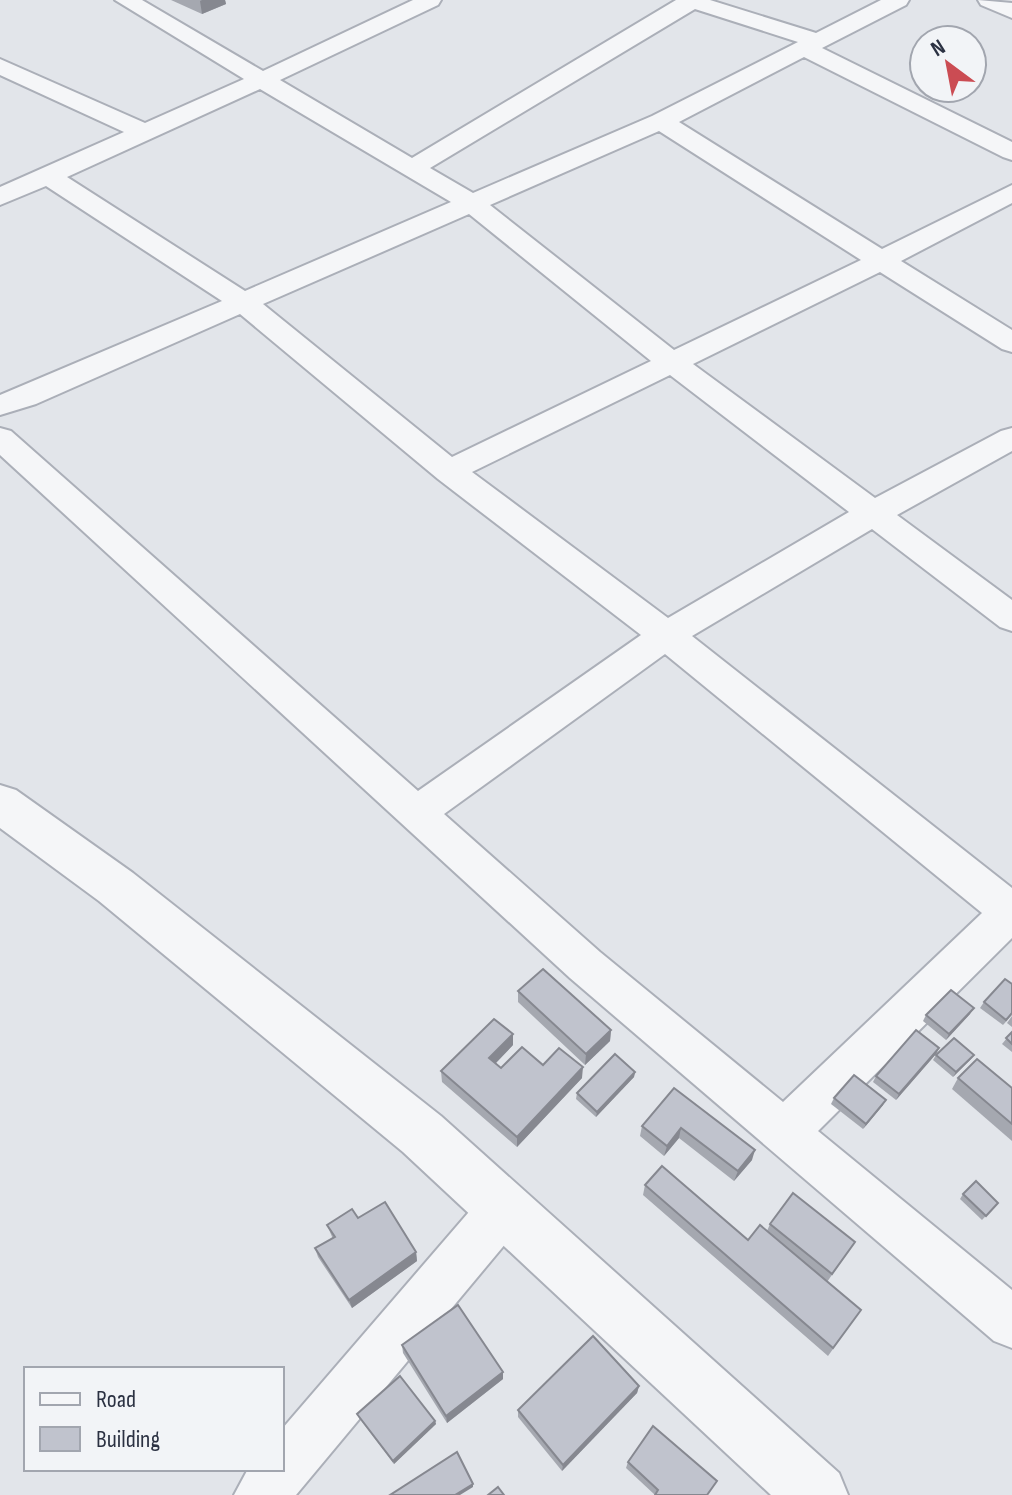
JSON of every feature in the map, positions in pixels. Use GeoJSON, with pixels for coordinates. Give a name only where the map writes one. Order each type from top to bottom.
{"type":"FeatureCollection","features":[{"type":"Feature","properties":{"kind":"street"},"geometry":{"type":"LineString","coordinates":[[126,0],[471,203],[670,361],[1012,618]]}},
{"type":"Feature","properties":{"kind":"street"},"geometry":{"type":"LineString","coordinates":[[4,191],[263,79],[430,0]]}},
{"type":"Feature","properties":{"kind":"street"},"geometry":{"type":"LineString","coordinates":[[413,168],[691,0],[812,44],[1012,152]]}},
{"type":"Feature","properties":{"kind":"street"},"geometry":{"type":"LineString","coordinates":[[0,405],[661,121],[898,0]]}},
{"type":"Feature","properties":{"kind":"street"},"geometry":{"type":"LineString","coordinates":[[989,0],[1012,11]]}},
{"type":"Feature","properties":{"kind":"street"},"geometry":{"type":"LineString","coordinates":[[0,66],[144,132]]}},
{"type":"Feature","properties":{"kind":"street"},"geometry":{"type":"LineString","coordinates":[[661,121],[1012,343]]}},
{"type":"Feature","properties":{"kind":"street"},"geometry":{"type":"LineString","coordinates":[[47,175],[243,302],[449,471],[666,635],[1012,912],[783,1133]]}},
{"type":"Feature","properties":{"kind":"street"},"geometry":{"type":"LineString","coordinates":[[449,471],[670,361],[881,262],[1012,193]]}},
{"type":"Feature","properties":{"kind":"street"},"geometry":{"type":"LineString","coordinates":[[0,438],[585,965],[1012,1323]]}},
{"type":"Feature","properties":{"kind":"street"},"geometry":{"type":"LineString","coordinates":[[416,813],[666,635],[874,513],[1012,438]]}},
{"type":"Feature","properties":{"kind":"street"},"geometry":{"type":"LineString","coordinates":[[0,803],[128,897],[422,1134],[817,1495]]}},
{"type":"Feature","properties":{"kind":"street"},"geometry":{"type":"LineString","coordinates":[[284,1468],[504,1208]]}},
{"type":"Feature","properties":{"kind":"street"},"geometry":{"type":"LineString","coordinates":[[261,1495],[281,1471]]}},
{"type":"Feature","properties":{"kind":"building"},"geometry":{"type":"Polygon","coordinates":[[[543,969],[611,1030],[586,1054],[518,991],[543,969]]]}},
{"type":"Feature","properties":{"kind":"building"},"geometry":{"type":"Polygon","coordinates":[[[1005,979],[1012,984],[1012,1013],[1006,1020],[984,1002],[1005,979]]]}},
{"type":"Feature","properties":{"kind":"building"},"geometry":{"type":"Polygon","coordinates":[[[951,990],[974,1008],[949,1034],[926,1015],[951,990]]]}},
{"type":"Feature","properties":{"kind":"building"},"geometry":{"type":"Polygon","coordinates":[[[494,1019],[513,1034],[489,1058],[501,1068],[522,1047],[543,1065],[559,1048],[583,1067],[517,1137],[441,1071],[494,1019]]]}},
{"type":"Feature","properties":{"kind":"building"},"geometry":{"type":"Polygon","coordinates":[[[916,1030],[939,1048],[899,1094],[876,1076],[916,1030]]]}},
{"type":"Feature","properties":{"kind":"building"},"geometry":{"type":"Polygon","coordinates":[[[954,1038],[974,1055],[956,1072],[936,1055],[954,1038]]]}},
{"type":"Feature","properties":{"kind":"building"},"geometry":{"type":"Polygon","coordinates":[[[615,1054],[635,1072],[597,1112],[577,1093],[615,1054]]]}},
{"type":"Feature","properties":{"kind":"building"},"geometry":{"type":"Polygon","coordinates":[[[977,1059],[1012,1088],[1012,1124],[958,1078],[977,1059]]]}},
{"type":"Feature","properties":{"kind":"building"},"geometry":{"type":"Polygon","coordinates":[[[854,1075],[886,1100],[866,1124],[834,1098],[854,1075]]]}},
{"type":"Feature","properties":{"kind":"building"},"geometry":{"type":"Polygon","coordinates":[[[674,1088],[755,1150],[738,1171],[681,1128],[667,1146],[642,1126],[674,1088]]]}},
{"type":"Feature","properties":{"kind":"building"},"geometry":{"type":"Polygon","coordinates":[[[662,1166],[748,1240],[760,1225],[861,1310],[833,1348],[645,1185],[662,1166]]]}},
{"type":"Feature","properties":{"kind":"building"},"geometry":{"type":"Polygon","coordinates":[[[976,1181],[998,1203],[986,1216],[963,1194],[976,1181]]]}},
{"type":"Feature","properties":{"kind":"building"},"geometry":{"type":"Polygon","coordinates":[[[793,1193],[855,1242],[832,1274],[770,1224],[793,1193]]]}},
{"type":"Feature","properties":{"kind":"building"},"geometry":{"type":"Polygon","coordinates":[[[385,1202],[416,1252],[349,1300],[315,1248],[335,1237],[327,1225],[352,1209],[358,1218],[385,1202]]]}},
{"type":"Feature","properties":{"kind":"building"},"geometry":{"type":"Polygon","coordinates":[[[458,1305],[503,1372],[446,1416],[402,1345],[458,1305]]]}},
{"type":"Feature","properties":{"kind":"building"},"geometry":{"type":"Polygon","coordinates":[[[593,1336],[639,1386],[563,1465],[518,1410],[593,1336]]]}},
{"type":"Feature","properties":{"kind":"building"},"geometry":{"type":"Polygon","coordinates":[[[400,1376],[435,1421],[393,1461],[357,1414],[400,1376]]]}},
{"type":"Feature","properties":{"kind":"building"},"geometry":{"type":"Polygon","coordinates":[[[653,1426],[717,1481],[707,1495],[655,1495],[658,1490],[628,1462],[653,1426]]]}},
{"type":"Feature","properties":{"kind":"building"},"geometry":{"type":"Polygon","coordinates":[[[457,1452],[473,1484],[455,1495],[390,1495],[457,1452]]]}},
{"type":"Feature","properties":{"kind":"building"},"geometry":{"type":"Polygon","coordinates":[[[498,1487],[504,1495],[488,1495],[498,1487]]]}}]}
